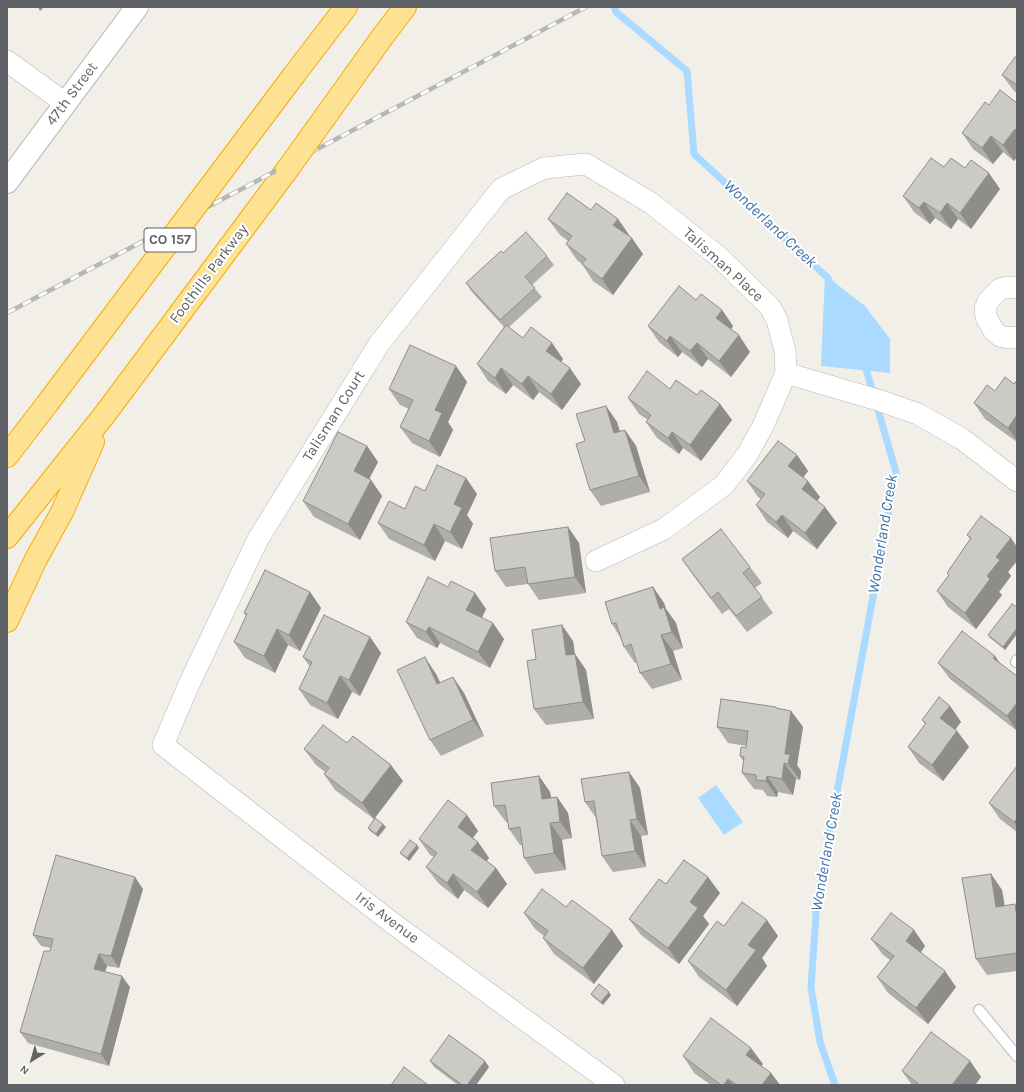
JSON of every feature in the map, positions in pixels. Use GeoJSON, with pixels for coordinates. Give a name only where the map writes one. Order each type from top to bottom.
{"type":"FeatureCollection","features":[{"type":"Feature","properties":{"kind":"highway","name":"CO 157"},"geometry":{"type":"LineString","coordinates":[[7,456],[346,7]]}},
{"type":"Feature","properties":{"kind":"highway","name":"Foothills Parkway"},"geometry":{"type":"LineString","coordinates":[[7,537],[105,414],[405,7]]}},
{"type":"Feature","properties":{"kind":"highway"},"geometry":{"type":"LineString","coordinates":[[7,621],[36,560],[62,512],[105,414]]}},
{"type":"Feature","properties":{"kind":"street","name":"47th Street"},"geometry":{"type":"LineString","coordinates":[[7,182],[137,7]]}},
{"type":"Feature","properties":{"kind":"street"},"geometry":{"type":"LineString","coordinates":[[7,61],[65,103]]}},
{"type":"Feature","properties":{"kind":"street","name":"Talisman Place"},"geometry":{"type":"LineString","coordinates":[[586,164],[651,203],[719,257],[770,307],[778,320],[786,351],[786,373],[763,426],[746,455],[724,485],[664,530],[596,561]]}},
{"type":"Feature","properties":{"kind":"street","name":"Talisman Court"},"geometry":{"type":"LineString","coordinates":[[163,745],[189,684],[258,539],[379,344],[501,189],[544,168],[586,164]]}},
{"type":"Feature","properties":{"kind":"street"},"geometry":{"type":"LineString","coordinates":[[1017,288],[1008,287],[1000,289],[988,301],[985,309],[986,317],[994,331],[1000,336],[1008,338],[1017,337]]}},
{"type":"Feature","properties":{"kind":"street"},"geometry":{"type":"LineString","coordinates":[[786,373],[814,380],[918,414],[962,439],[1017,481]]}},
{"type":"Feature","properties":{"kind":"street","name":"Iris Avenue"},"geometry":{"type":"LineString","coordinates":[[163,745],[395,925],[614,1085]]}},
{"type":"Feature","properties":{"kind":"lane"},"geometry":{"type":"LineString","coordinates":[[980,1010],[1017,1056]]}},
{"type":"Feature","properties":{"kind":"water"},"geometry":{"type":"Polygon","coordinates":[[[825,275],[865,306],[890,339],[890,373],[821,366],[825,275]]]}},
{"type":"Feature","properties":{"kind":"water"},"geometry":{"type":"Polygon","coordinates":[[[716,785],[743,822],[724,835],[698,798],[716,785]]]}},
{"type":"Feature","properties":{"kind":"building"},"geometry":{"type":"Polygon","coordinates":[[[1015,57],[1017,58],[1017,85],[1002,75],[1015,57]]]}},
{"type":"Feature","properties":{"kind":"building"},"geometry":{"type":"Polygon","coordinates":[[[1000,90],[1017,103],[1017,131],[1015,129],[1003,145],[991,136],[982,148],[962,133],[985,102],[989,105],[1000,90]]]}},
{"type":"Feature","properties":{"kind":"building"},"geometry":{"type":"Polygon","coordinates":[[[931,158],[944,167],[951,158],[965,168],[971,160],[989,173],[960,213],[947,203],[940,213],[924,202],[919,208],[903,196],[931,158]]]}},
{"type":"Feature","properties":{"kind":"building"},"geometry":{"type":"Polygon","coordinates":[[[567,193],[591,210],[596,203],[618,219],[613,225],[632,238],[602,279],[582,264],[586,259],[566,244],[572,236],[548,219],[567,193]]]}},
{"type":"Feature","properties":{"kind":"building"},"geometry":{"type":"Polygon","coordinates":[[[526,232],[547,256],[525,277],[535,288],[500,320],[466,283],[501,251],[503,253],[526,232]]]}},
{"type":"Feature","properties":{"kind":"building"},"geometry":{"type":"Polygon","coordinates":[[[679,286],[696,300],[701,294],[722,310],[716,318],[739,335],[719,361],[697,343],[690,351],[670,336],[667,341],[648,326],[679,286]]]}},
{"type":"Feature","properties":{"kind":"building"},"geometry":{"type":"Polygon","coordinates":[[[506,325],[523,338],[531,327],[552,343],[546,351],[570,368],[551,394],[528,376],[522,384],[501,368],[495,378],[477,364],[506,325]]]}},
{"type":"Feature","properties":{"kind":"building"},"geometry":{"type":"Polygon","coordinates":[[[410,345],[456,366],[435,410],[442,413],[429,441],[400,427],[413,400],[389,389],[410,345]]]}},
{"type":"Feature","properties":{"kind":"building"},"geometry":{"type":"Polygon","coordinates":[[[647,371],[670,389],[676,380],[697,395],[701,390],[720,404],[690,445],[672,432],[668,438],[646,422],[651,415],[628,398],[647,371]]]}},
{"type":"Feature","properties":{"kind":"building"},"geometry":{"type":"Polygon","coordinates":[[[1005,377],[1014,384],[1017,380],[1017,415],[1008,428],[974,403],[987,385],[995,391],[1005,377]]]}},
{"type":"Feature","properties":{"kind":"building"},"geometry":{"type":"Polygon","coordinates":[[[606,406],[614,433],[625,430],[639,476],[590,490],[576,444],[585,441],[576,414],[606,406]]]}},
{"type":"Feature","properties":{"kind":"building"},"geometry":{"type":"Polygon","coordinates":[[[338,432],[367,446],[354,471],[371,480],[348,524],[303,501],[338,432]]]}},
{"type":"Feature","properties":{"kind":"building"},"geometry":{"type":"Polygon","coordinates":[[[778,441],[797,455],[788,466],[808,481],[802,489],[825,507],[805,533],[782,515],[776,522],[756,505],[765,494],[747,481],[778,441]]]}},
{"type":"Feature","properties":{"kind":"building"},"geometry":{"type":"Polygon","coordinates":[[[437,465],[466,478],[454,504],[462,508],[450,532],[434,524],[424,545],[378,523],[389,501],[405,509],[415,486],[425,491],[437,465]]]}},
{"type":"Feature","properties":{"kind":"building"},"geometry":{"type":"Polygon","coordinates":[[[981,516],[1011,538],[996,557],[1000,560],[987,576],[990,579],[965,613],[937,591],[949,575],[947,573],[971,538],[967,535],[981,516]]]}},
{"type":"Feature","properties":{"kind":"building"},"geometry":{"type":"Polygon","coordinates":[[[568,527],[575,577],[528,584],[525,567],[495,571],[490,538],[568,527]]]}},
{"type":"Feature","properties":{"kind":"building"},"geometry":{"type":"Polygon","coordinates":[[[721,529],[750,567],[743,573],[762,597],[736,616],[718,592],[711,598],[682,559],[721,529]]]}},
{"type":"Feature","properties":{"kind":"building"},"geometry":{"type":"Polygon","coordinates":[[[265,570],[310,592],[289,635],[277,629],[264,656],[234,642],[247,614],[244,613],[265,570]]]}},
{"type":"Feature","properties":{"kind":"building"},"geometry":{"type":"Polygon","coordinates":[[[428,577],[448,587],[451,581],[475,593],[466,610],[493,623],[478,652],[429,627],[426,632],[406,622],[428,577]]]}},
{"type":"Feature","properties":{"kind":"building"},"geometry":{"type":"Polygon","coordinates":[[[653,587],[660,609],[664,607],[672,632],[661,635],[671,664],[640,673],[631,644],[624,647],[616,623],[612,624],[605,602],[653,587]]]}},
{"type":"Feature","properties":{"kind":"building"},"geometry":{"type":"Polygon","coordinates":[[[1012,604],[1017,607],[1017,628],[1003,647],[988,635],[1012,604]]]}},
{"type":"Feature","properties":{"kind":"building"},"geometry":{"type":"Polygon","coordinates":[[[324,615],[370,637],[349,680],[340,676],[327,703],[299,689],[312,662],[303,657],[324,615]]]}},
{"type":"Feature","properties":{"kind":"building"},"geometry":{"type":"Polygon","coordinates":[[[562,625],[566,655],[575,654],[583,702],[534,709],[527,661],[536,659],[532,630],[562,625]]]}},
{"type":"Feature","properties":{"kind":"building"},"geometry":{"type":"Polygon","coordinates":[[[962,631],[995,656],[993,658],[1017,676],[1017,703],[1007,716],[938,663],[962,631]]]}},
{"type":"Feature","properties":{"kind":"building"},"geometry":{"type":"Polygon","coordinates":[[[425,657],[437,684],[453,677],[473,720],[430,740],[397,670],[425,657]]]}},
{"type":"Feature","properties":{"kind":"building"},"geometry":{"type":"Polygon","coordinates":[[[939,697],[950,706],[940,718],[957,731],[932,765],[908,747],[926,723],[922,720],[939,697]]]}},
{"type":"Feature","properties":{"kind":"building"},"geometry":{"type":"Polygon","coordinates":[[[721,699],[776,707],[791,711],[785,754],[790,754],[788,764],[784,763],[782,779],[767,776],[766,781],[756,780],[756,775],[742,773],[744,757],[740,756],[741,747],[746,748],[748,731],[717,727],[721,699]]]}},
{"type":"Feature","properties":{"kind":"building"},"geometry":{"type":"Polygon","coordinates":[[[323,725],[347,743],[353,736],[391,765],[362,803],[324,774],[329,768],[304,749],[323,725]]]}},
{"type":"Feature","properties":{"kind":"building"},"geometry":{"type":"Polygon","coordinates":[[[1017,766],[1017,819],[1014,822],[989,803],[1017,766]]]}},
{"type":"Feature","properties":{"kind":"building"},"geometry":{"type":"Polygon","coordinates":[[[629,772],[637,819],[630,820],[635,851],[602,856],[594,801],[585,802],[581,779],[629,772]]]}},
{"type":"Feature","properties":{"kind":"building"},"geometry":{"type":"Polygon","coordinates":[[[539,776],[542,799],[557,797],[560,822],[550,823],[554,853],[524,858],[520,827],[509,829],[505,805],[494,806],[491,783],[539,776]]]}},
{"type":"Feature","properties":{"kind":"building"},"geometry":{"type":"Polygon","coordinates":[[[448,800],[467,815],[458,827],[478,842],[471,850],[496,868],[477,892],[453,874],[447,883],[426,867],[437,853],[419,839],[448,800]]]}},
{"type":"Feature","properties":{"kind":"building"},"geometry":{"type":"Polygon","coordinates":[[[375,818],[383,824],[376,834],[368,828],[375,818]]]}},
{"type":"Feature","properties":{"kind":"building"},"geometry":{"type":"Polygon","coordinates":[[[410,840],[417,845],[407,858],[400,853],[410,840]]]}},
{"type":"Feature","properties":{"kind":"building"},"geometry":{"type":"Polygon","coordinates":[[[56,855],[135,877],[111,956],[99,954],[94,969],[122,976],[101,1054],[20,1032],[44,951],[50,951],[53,939],[33,935],[56,855]]]}},
{"type":"Feature","properties":{"kind":"building"},"geometry":{"type":"Polygon","coordinates":[[[684,860],[708,877],[690,902],[698,908],[668,948],[629,919],[659,879],[666,884],[684,860]]]}},
{"type":"Feature","properties":{"kind":"building"},"geometry":{"type":"Polygon","coordinates":[[[991,874],[996,907],[1015,904],[1017,918],[1017,953],[976,959],[962,878],[991,874]]]}},
{"type":"Feature","properties":{"kind":"building"},"geometry":{"type":"Polygon","coordinates":[[[542,889],[566,907],[572,900],[612,930],[583,968],[543,938],[548,931],[524,913],[542,889]]]}},
{"type":"Feature","properties":{"kind":"building"},"geometry":{"type":"Polygon","coordinates":[[[742,902],[767,920],[748,945],[756,950],[726,990],[688,961],[717,921],[724,926],[742,902]]]}},
{"type":"Feature","properties":{"kind":"building"},"geometry":{"type":"Polygon","coordinates":[[[891,913],[914,930],[906,941],[945,971],[916,1008],[877,977],[894,956],[871,939],[891,913]]]}},
{"type":"Feature","properties":{"kind":"building"},"geometry":{"type":"Polygon","coordinates":[[[599,984],[609,992],[601,1002],[591,994],[599,984]]]}},
{"type":"Feature","properties":{"kind":"building"},"geometry":{"type":"Polygon","coordinates":[[[711,1018],[751,1048],[746,1055],[771,1073],[762,1085],[737,1085],[728,1079],[724,1085],[721,1085],[683,1056],[711,1018]]]}},
{"type":"Feature","properties":{"kind":"building"},"geometry":{"type":"Polygon","coordinates":[[[931,1032],[970,1061],[952,1085],[920,1085],[902,1071],[931,1032]]]}},
{"type":"Feature","properties":{"kind":"building"},"geometry":{"type":"Polygon","coordinates":[[[449,1035],[485,1061],[467,1085],[462,1085],[430,1061],[449,1035]]]}},
{"type":"Feature","properties":{"kind":"building"},"geometry":{"type":"Polygon","coordinates":[[[404,1067],[428,1085],[391,1085],[404,1067]]]}},
{"type":"Feature","properties":{"kind":"waterway","name":"Wonderland Creek"},"geometry":{"type":"LineString","coordinates":[[614,7],[616,12],[687,71],[694,154],[828,278],[830,283]]}},
{"type":"Feature","properties":{"kind":"waterway","name":"Wonderland Creek"},"geometry":{"type":"LineString","coordinates":[[835,1085],[820,1042],[811,987],[817,901],[896,472],[864,362]]}},
{"type":"Feature","properties":{"kind":"railway"},"geometry":{"type":"LineString","coordinates":[[7,313],[586,7]]}}]}
